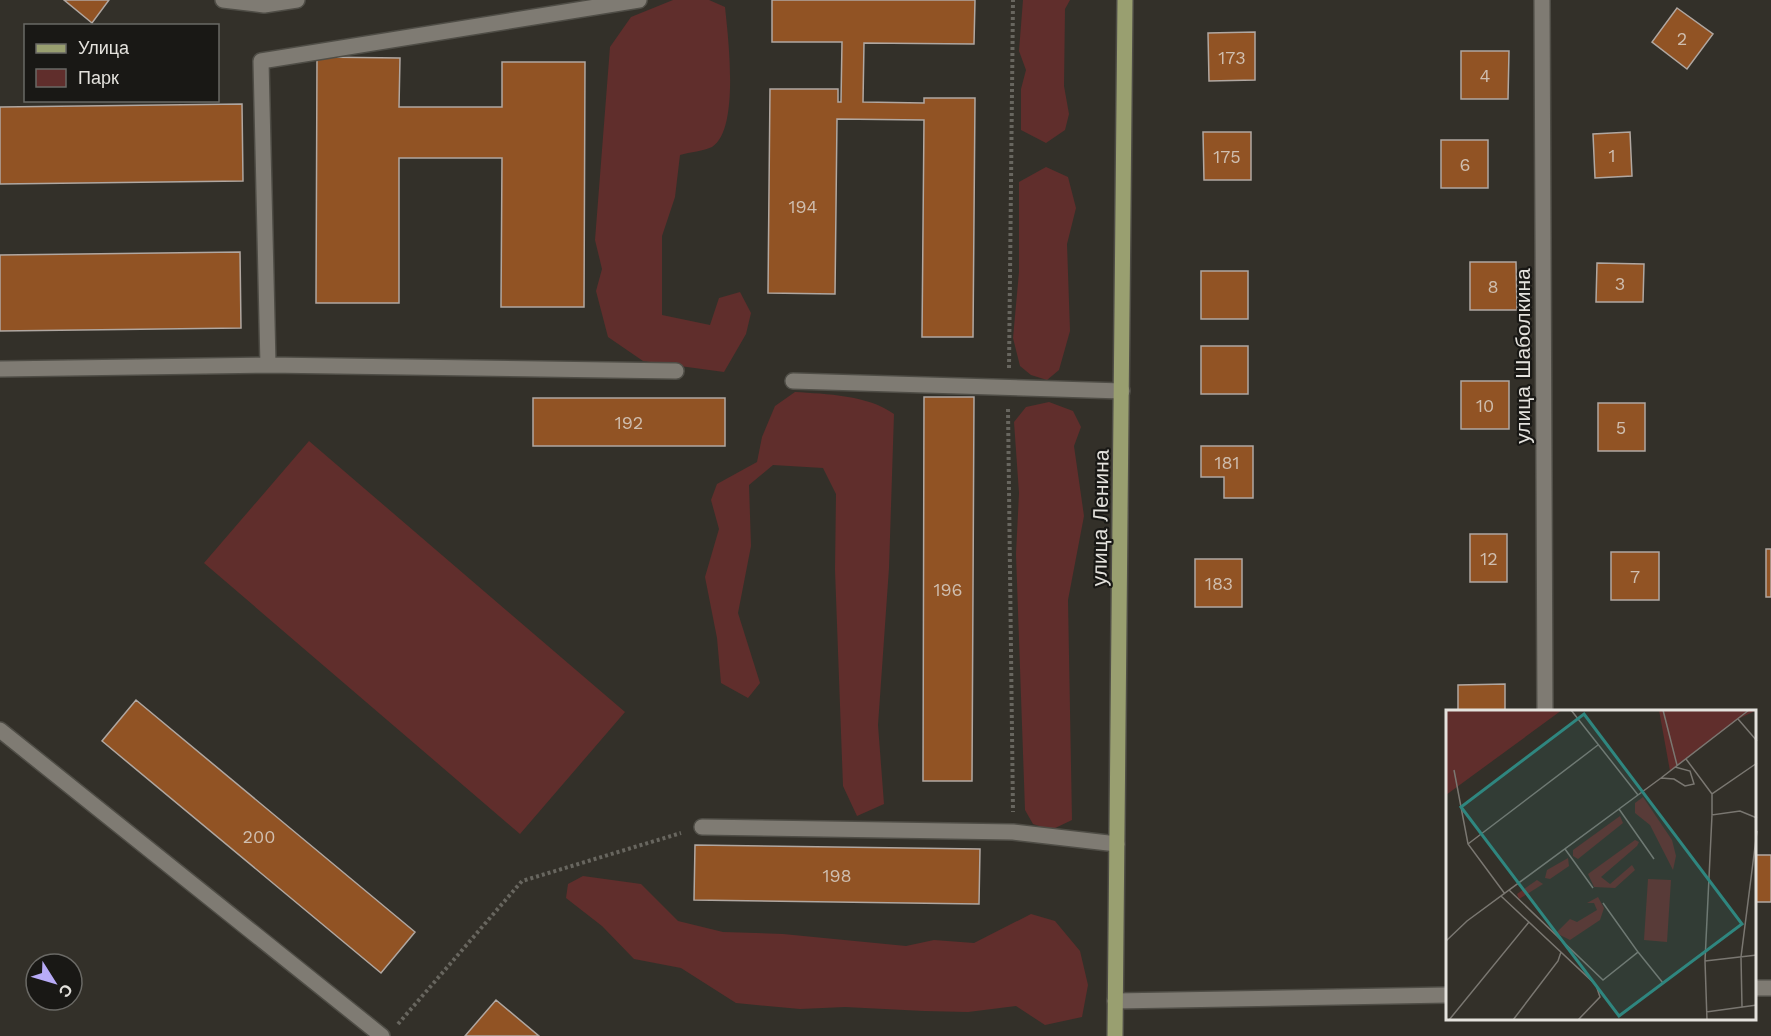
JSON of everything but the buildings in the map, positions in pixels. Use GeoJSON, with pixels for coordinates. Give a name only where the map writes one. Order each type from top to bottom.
{"type":"FeatureCollection","features":[{"type":"Feature","properties":{"kind":"main road","name":"улица Ленина"},"geometry":{"type":"LineString","coordinates":[[1115,1036],[1125,0]]}},
{"type":"Feature","properties":{"kind":"street"},"geometry":{"type":"LineString","coordinates":[[223,0],[264,5],[297,0]]}},
{"type":"Feature","properties":{"kind":"street"},"geometry":{"type":"LineString","coordinates":[[268,365],[261,61],[639,0]]}},
{"type":"Feature","properties":{"kind":"street","name":"улица Шаболкина"},"geometry":{"type":"LineString","coordinates":[[1542,0],[1545,710]]}},
{"type":"Feature","properties":{"kind":"street"},"geometry":{"type":"LineString","coordinates":[[1,369],[268,365],[676,371]]}},
{"type":"Feature","properties":{"kind":"street"},"geometry":{"type":"LineString","coordinates":[[793,381],[1122,391]]}},
{"type":"Feature","properties":{"kind":"street"},"geometry":{"type":"LineString","coordinates":[[0,730],[388,1032]]}},
{"type":"Feature","properties":{"kind":"street"},"geometry":{"type":"LineString","coordinates":[[702,827],[1013,832],[1117,844]]}},
{"type":"Feature","properties":{"kind":"street"},"geometry":{"type":"LineString","coordinates":[[1756,988],[1771,987]]}},
{"type":"Feature","properties":{"kind":"street"},"geometry":{"type":"LineString","coordinates":[[1115,1001],[1446,995]]}},
{"type":"Feature","properties":{"kind":"path"},"geometry":{"type":"LineString","coordinates":[[1013,0],[1008,388],[1013,832]]}},
{"type":"Feature","properties":{"kind":"path"},"geometry":{"type":"LineString","coordinates":[[388,1032],[522,881],[702,827]]}},
{"type":"Feature","properties":{"kind":"green space"},"geometry":{"type":"Polygon","coordinates":[[[673,0],[709,0],[725,7],[730,82],[726,122],[721,137],[712,147],[680,155],[675,197],[662,236],[662,315],[710,325],[719,298],[740,292],[751,313],[746,334],[724,372],[643,361],[608,337],[596,291],[602,269],[595,240],[610,47],[631,17],[673,0]]]}},
{"type":"Feature","properties":{"kind":"green space"},"geometry":{"type":"Polygon","coordinates":[[[1023,0],[1070,0],[1065,9],[1064,86],[1069,114],[1065,130],[1046,143],[1021,130],[1021,89],[1026,70],[1019,51],[1023,0]]]}},
{"type":"Feature","properties":{"kind":"green space"},"geometry":{"type":"Polygon","coordinates":[[[1046,167],[1068,177],[1076,208],[1067,244],[1070,331],[1059,370],[1047,380],[1031,375],[1020,366],[1013,338],[1019,272],[1019,182],[1046,167]]]}},
{"type":"Feature","properties":{"kind":"green space"},"geometry":{"type":"Polygon","coordinates":[[[795,392],[859,399],[894,414],[889,568],[878,725],[884,804],[857,816],[843,786],[835,570],[836,494],[823,468],[773,465],[749,485],[751,546],[738,613],[760,683],[748,698],[721,683],[717,638],[705,577],[719,529],[711,500],[717,484],[757,462],[762,437],[775,406],[795,392]]]}},
{"type":"Feature","properties":{"kind":"green space"},"geometry":{"type":"Polygon","coordinates":[[[1049,402],[1073,411],[1081,427],[1074,446],[1084,516],[1068,600],[1072,820],[1051,830],[1033,824],[1025,810],[1016,554],[1019,493],[1014,422],[1026,407],[1049,402]]]}},
{"type":"Feature","properties":{"kind":"green space"},"geometry":{"type":"Polygon","coordinates":[[[309,441],[625,712],[520,834],[204,563],[309,441]]]}},
{"type":"Feature","properties":{"kind":"green space"},"geometry":{"type":"Polygon","coordinates":[[[583,876],[641,884],[678,921],[723,932],[783,934],[906,946],[934,940],[974,943],[1031,914],[1055,921],[1080,951],[1088,985],[1082,1017],[1045,1025],[1016,1006],[968,1012],[845,1007],[800,1009],[736,1003],[681,968],[634,959],[602,926],[566,898],[568,884],[583,876]]]}}]}
